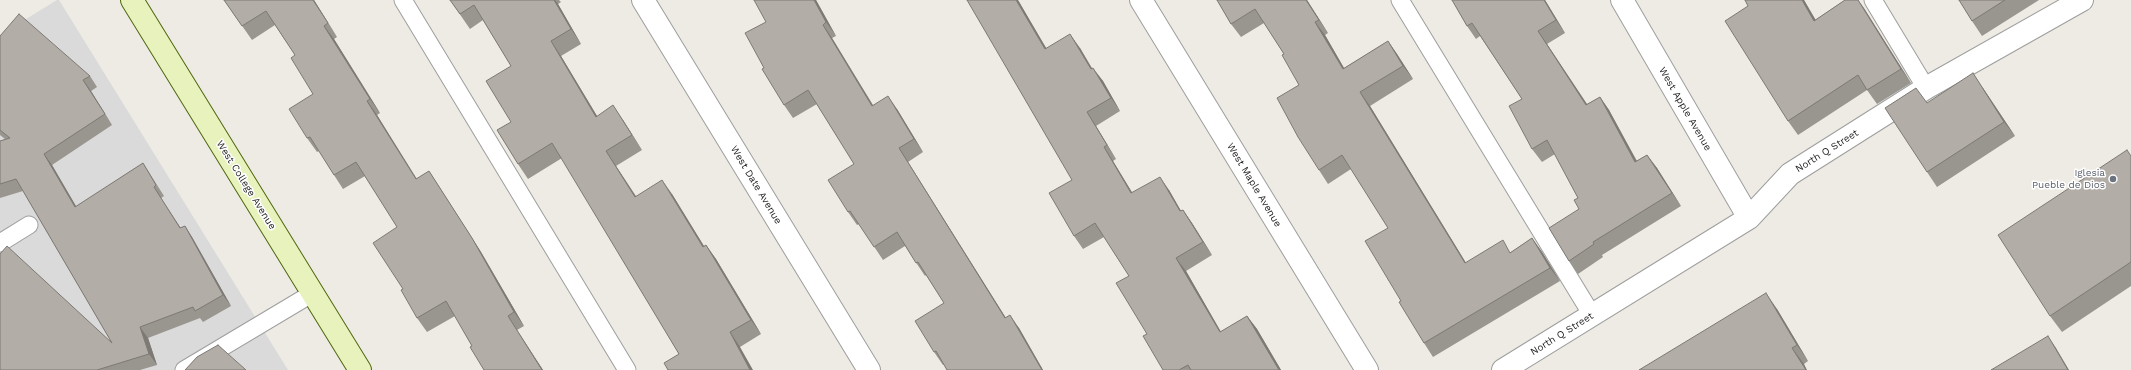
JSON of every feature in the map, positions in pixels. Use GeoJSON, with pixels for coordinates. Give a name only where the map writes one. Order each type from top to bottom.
{"type":"FeatureCollection","features":[{"type":"Feature","properties":{"kind":"street","name":"West College Avenue"},"geometry":{"type":"LineString","coordinates":[[132,0],[360,370]]}},
{"type":"Feature","properties":{"kind":"street","name":"West Date Avenue"},"geometry":{"type":"LineString","coordinates":[[643,0],[869,370]]}},
{"type":"Feature","properties":{"kind":"street","name":"West Maple Avenue"},"geometry":{"type":"LineString","coordinates":[[1141,0],[1367,370]]}},
{"type":"Feature","properties":{"kind":"street","name":"West Apple Avenue"},"geometry":{"type":"LineString","coordinates":[[1622,0],[1749,218]]}},
{"type":"Feature","properties":{"kind":"street","name":"North Q Street"},"geometry":{"type":"LineString","coordinates":[[1503,370],[1749,218],[1790,174],[1926,88],[2082,0]]}},
{"type":"Feature","properties":{"kind":"lane"},"geometry":{"type":"LineString","coordinates":[[403,0],[627,370]]}},
{"type":"Feature","properties":{"kind":"lane"},"geometry":{"type":"LineString","coordinates":[[1400,0],[1592,315]]}},
{"type":"Feature","properties":{"kind":"lane"},"geometry":{"type":"LineString","coordinates":[[1874,0],[1926,88]]}},
{"type":"Feature","properties":{"kind":"lane"},"geometry":{"type":"LineString","coordinates":[[0,243],[29,225]]}},
{"type":"Feature","properties":{"kind":"lane"},"geometry":{"type":"LineString","coordinates":[[184,370],[313,293]]}},
{"type":"Feature","properties":{"kind":"shaded area"},"geometry":{"type":"Polygon","coordinates":[[[59,0],[288,370],[0,370],[0,35],[59,0]]]}},
{"type":"Feature","properties":{"kind":"building"},"geometry":{"type":"Polygon","coordinates":[[[224,0],[313,0],[328,23],[324,26],[370,99],[367,101],[416,179],[429,171],[472,238],[514,312],[508,316],[542,370],[484,370],[446,301],[417,318],[401,290],[403,289],[373,243],[397,227],[356,162],[334,175],[310,137],[307,138],[289,109],[313,94],[291,58],[295,55],[266,11],[242,26],[224,0]]]}},
{"type":"Feature","properties":{"kind":"building"},"geometry":{"type":"Polygon","coordinates":[[[450,0],[554,0],[571,29],[551,41],[596,117],[613,105],[632,135],[606,151],[635,197],[662,180],[703,247],[706,245],[751,320],[730,332],[750,370],[668,370],[664,363],[679,354],[552,143],[518,164],[497,130],[511,122],[486,81],[511,66],[474,5],[460,14],[450,0]]]}},
{"type":"Feature","properties":{"kind":"building"},"geometry":{"type":"Polygon","coordinates":[[[754,0],[814,0],[826,22],[823,25],[872,106],[888,96],[914,139],[899,148],[1005,318],[1010,315],[1042,370],[947,370],[915,321],[944,303],[918,262],[916,263],[897,232],[874,247],[850,211],[848,212],[828,180],[854,164],[808,90],[784,105],[762,69],[764,68],[745,33],[766,22],[754,0]]]}},
{"type":"Feature","properties":{"kind":"building"},"geometry":{"type":"Polygon","coordinates":[[[967,0],[1016,0],[1045,49],[1070,34],[1111,98],[1087,112],[1107,145],[1104,147],[1131,193],[1160,177],[1180,211],[1183,210],[1203,242],[1176,258],[1220,332],[1247,316],[1279,370],[1191,370],[1188,365],[1179,370],[1163,370],[1143,336],[1147,334],[1116,283],[1129,276],[1095,223],[1074,236],[1049,193],[1072,180],[967,0]]]}},
{"type":"Feature","properties":{"kind":"building"},"geometry":{"type":"Polygon","coordinates":[[[1217,0],[1306,0],[1319,20],[1315,22],[1343,69],[1388,41],[1403,66],[1360,92],[1465,263],[1503,240],[1510,253],[1532,238],[1550,268],[1424,343],[1365,241],[1388,228],[1342,155],[1319,170],[1298,137],[1277,98],[1299,85],[1282,55],[1284,54],[1255,9],[1231,24],[1217,0]]]}},
{"type":"Feature","properties":{"kind":"building"},"geometry":{"type":"Polygon","coordinates":[[[1452,0],[1544,0],[1556,20],[1538,31],[1586,105],[1600,97],[1635,162],[1647,155],[1672,193],[1593,242],[1594,244],[1569,261],[1549,228],[1579,209],[1574,200],[1578,198],[1547,140],[1532,149],[1509,106],[1522,99],[1472,23],[1467,26],[1452,0]]]}},
{"type":"Feature","properties":{"kind":"building"},"geometry":{"type":"Polygon","coordinates":[[[1745,0],[1802,0],[1814,21],[1845,0],[1858,0],[1901,69],[1867,90],[1858,75],[1788,121],[1725,21],[1748,6],[1745,0]]]}},
{"type":"Feature","properties":{"kind":"building"},"geometry":{"type":"Polygon","coordinates":[[[1959,0],[2005,0],[1972,21],[1959,0]]]}},
{"type":"Feature","properties":{"kind":"building"},"geometry":{"type":"Polygon","coordinates":[[[19,14],[90,76],[83,80],[105,114],[44,154],[75,207],[143,163],[156,185],[154,187],[180,228],[185,226],[223,295],[195,311],[193,307],[140,327],[149,354],[97,370],[0,370],[0,254],[7,246],[112,343],[16,179],[0,184],[0,141],[10,138],[0,130],[0,36],[19,14]]]}},
{"type":"Feature","properties":{"kind":"building"},"geometry":{"type":"Polygon","coordinates":[[[1973,73],[2004,122],[1927,172],[1885,108],[1916,88],[1927,103],[1973,73]]]}},
{"type":"Feature","properties":{"kind":"building"},"geometry":{"type":"Polygon","coordinates":[[[2127,150],[2131,156],[2131,262],[2050,316],[1998,235],[2127,150]]]}},
{"type":"Feature","properties":{"kind":"building"},"geometry":{"type":"Polygon","coordinates":[[[1766,293],[1797,345],[1792,348],[1806,370],[1639,370],[1766,293]]]}},
{"type":"Feature","properties":{"kind":"building"},"geometry":{"type":"Polygon","coordinates":[[[2048,336],[2068,370],[1991,370],[2048,336]]]}},
{"type":"Feature","properties":{"kind":"building"},"geometry":{"type":"Polygon","coordinates":[[[218,345],[246,370],[185,370],[197,357],[218,345]]]}},
{"type":"Feature","properties":{"kind":"place","name":"Iglesia Pueble de Dios"},"geometry":{"type":"Point","coordinates":[2113,179]}}]}
